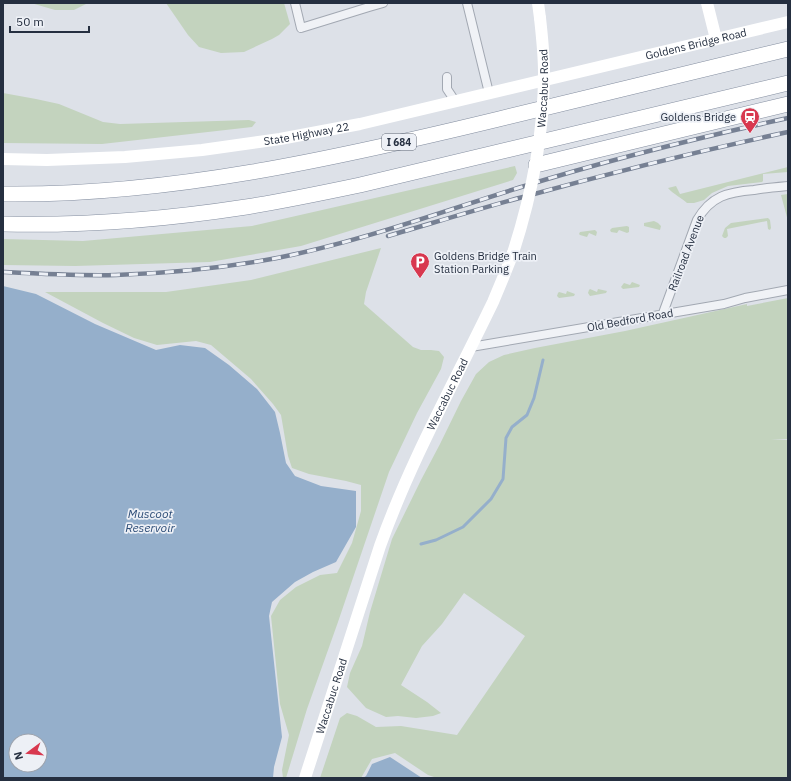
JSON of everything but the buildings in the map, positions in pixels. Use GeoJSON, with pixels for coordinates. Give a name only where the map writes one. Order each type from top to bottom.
{"type":"FeatureCollection","features":[{"type":"Feature","properties":{"kind":"highway","name":"I 684"},"geometry":{"type":"LineString","coordinates":[[3,194],[69,193],[127,189],[241,174],[296,164],[409,140],[788,49]]}},
{"type":"Feature","properties":{"kind":"highway"},"geometry":{"type":"LineString","coordinates":[[3,224],[130,220],[246,207],[303,197],[374,182],[788,83]]}},
{"type":"Feature","properties":{"kind":"highway"},"geometry":{"type":"LineString","coordinates":[[536,165],[788,104]]}},
{"type":"Feature","properties":{"kind":"main road","name":"Waccabuc Road"},"geometry":{"type":"LineString","coordinates":[[305,778],[389,520],[423,442],[471,347],[503,278],[522,224],[530,195],[541,135],[544,72],[543,44],[538,3]]}},
{"type":"Feature","properties":{"kind":"main road"},"geometry":{"type":"LineString","coordinates":[[707,3],[716,39]]}},
{"type":"Feature","properties":{"kind":"main road","name":"Goldens Bridge Road"},"geometry":{"type":"LineString","coordinates":[[604,65],[788,22]]}},
{"type":"Feature","properties":{"kind":"main road","name":"State Highway 22"},"geometry":{"type":"LineString","coordinates":[[3,159],[84,160],[131,157],[242,145],[360,124],[604,65]]}},
{"type":"Feature","properties":{"kind":"street"},"geometry":{"type":"LineString","coordinates":[[295,3],[302,28],[383,3]]}},
{"type":"Feature","properties":{"kind":"street"},"geometry":{"type":"LineString","coordinates":[[467,3],[489,94]]}},
{"type":"Feature","properties":{"kind":"street"},"geometry":{"type":"LineString","coordinates":[[448,77],[447,89],[455,101]]}},
{"type":"Feature","properties":{"kind":"street","name":"Railroad Avenue"},"geometry":{"type":"LineString","coordinates":[[663,313],[697,220],[705,208],[716,199],[737,191],[788,186]]}},
{"type":"Feature","properties":{"kind":"street","name":"Old Bedford Road"},"geometry":{"type":"LineString","coordinates":[[471,347],[663,313],[724,304],[745,298],[788,290]]}},
{"type":"Feature","properties":{"kind":"green space"},"geometry":{"type":"Polygon","coordinates":[[[31,3],[88,3],[74,10],[55,10],[31,3]]]}},
{"type":"Feature","properties":{"kind":"green space"},"geometry":{"type":"Polygon","coordinates":[[[166,3],[284,3],[290,24],[279,35],[244,52],[221,53],[199,47],[188,35],[166,3]]]}},
{"type":"Feature","properties":{"kind":"green space"},"geometry":{"type":"Polygon","coordinates":[[[3,93],[59,104],[103,122],[120,124],[249,120],[256,122],[252,127],[102,144],[3,143],[3,93]]]}},
{"type":"Feature","properties":{"kind":"green space"},"geometry":{"type":"Polygon","coordinates":[[[515,166],[517,173],[513,180],[301,246],[210,262],[75,266],[3,265],[3,239],[83,241],[252,226],[515,166]]]}},
{"type":"Feature","properties":{"kind":"green space"},"geometry":{"type":"Polygon","coordinates":[[[788,167],[788,172],[763,174],[762,182],[728,186],[712,193],[704,200],[694,203],[687,203],[668,188],[676,186],[680,194],[788,167]]]}},
{"type":"Feature","properties":{"kind":"green space"},"geometry":{"type":"Polygon","coordinates":[[[788,194],[788,221],[781,195],[788,194]]]}},
{"type":"Feature","properties":{"kind":"green space"},"geometry":{"type":"Polygon","coordinates":[[[768,218],[770,220],[770,230],[768,229],[767,221],[727,229],[728,236],[724,238],[722,236],[725,228],[731,223],[768,218]]]}},
{"type":"Feature","properties":{"kind":"green space"},"geometry":{"type":"Polygon","coordinates":[[[654,221],[661,226],[660,230],[644,226],[644,223],[654,221]]]}},
{"type":"Feature","properties":{"kind":"green space"},"geometry":{"type":"Polygon","coordinates":[[[629,227],[629,232],[627,233],[619,230],[617,233],[611,232],[610,230],[612,228],[629,227]]]}},
{"type":"Feature","properties":{"kind":"green space"},"geometry":{"type":"Polygon","coordinates":[[[595,230],[597,232],[596,236],[589,233],[587,237],[579,234],[580,232],[595,230]]]}},
{"type":"Feature","properties":{"kind":"green space"},"geometry":{"type":"Polygon","coordinates":[[[381,248],[366,292],[364,304],[413,347],[421,350],[439,351],[444,357],[441,369],[417,413],[389,472],[307,709],[286,778],[283,778],[282,770],[289,735],[280,704],[271,616],[280,600],[296,587],[320,575],[337,573],[352,543],[361,511],[361,485],[309,474],[292,468],[288,456],[281,415],[251,379],[211,345],[196,341],[157,345],[134,338],[45,292],[166,292],[251,280],[381,248]]]}},
{"type":"Feature","properties":{"kind":"green space"},"geometry":{"type":"Polygon","coordinates":[[[632,282],[640,285],[639,287],[623,289],[621,287],[624,283],[630,285],[632,282]]]}},
{"type":"Feature","properties":{"kind":"green space"},"geometry":{"type":"Polygon","coordinates":[[[590,289],[597,292],[598,289],[607,291],[606,293],[590,296],[588,293],[590,289]]]}},
{"type":"Feature","properties":{"kind":"green space"},"geometry":{"type":"Polygon","coordinates":[[[567,291],[575,294],[574,296],[559,298],[557,296],[559,292],[566,294],[567,291]]]}},
{"type":"Feature","properties":{"kind":"green space"},"geometry":{"type":"Polygon","coordinates":[[[788,298],[788,439],[771,439],[788,440],[788,778],[437,778],[428,775],[395,753],[372,759],[361,778],[320,778],[340,718],[347,713],[357,716],[376,727],[401,726],[457,735],[525,636],[464,593],[442,624],[422,646],[401,685],[441,713],[433,716],[416,718],[398,716],[386,717],[366,708],[347,687],[350,673],[362,646],[370,612],[392,539],[476,374],[489,362],[504,355],[625,331],[747,304],[747,306],[788,298]]]}},
{"type":"Feature","properties":{"kind":"water","name":"Muscoot Reservoir"},"geometry":{"type":"Polygon","coordinates":[[[3,286],[36,294],[95,324],[156,350],[180,345],[205,348],[229,365],[257,389],[275,412],[286,463],[295,476],[321,486],[356,491],[356,527],[336,562],[295,582],[272,602],[269,616],[282,737],[274,767],[273,778],[3,778],[3,286]]]}},
{"type":"Feature","properties":{"kind":"water"},"geometry":{"type":"Polygon","coordinates":[[[390,757],[422,778],[363,778],[366,776],[372,764],[390,757]]]}},
{"type":"Feature","properties":{"kind":"waterway"},"geometry":{"type":"LineString","coordinates":[[421,544],[436,540],[463,527],[491,499],[503,479],[506,438],[512,427],[527,415],[534,398],[543,360]]}},
{"type":"Feature","properties":{"kind":"railway"},"geometry":{"type":"LineString","coordinates":[[3,272],[74,275],[136,274],[257,262],[338,244],[551,178],[619,159],[788,118]]}},
{"type":"Feature","properties":{"kind":"railway"},"geometry":{"type":"LineString","coordinates":[[388,236],[489,206],[589,179],[788,132]]}},
{"type":"Feature","properties":{"kind":"place","name":"Goldens Bridge"},"geometry":{"type":"Point","coordinates":[750,134]}},
{"type":"Feature","properties":{"kind":"place","name":"Goldens Bridge Train Station Parking"},"geometry":{"type":"Point","coordinates":[420,279]}}]}
